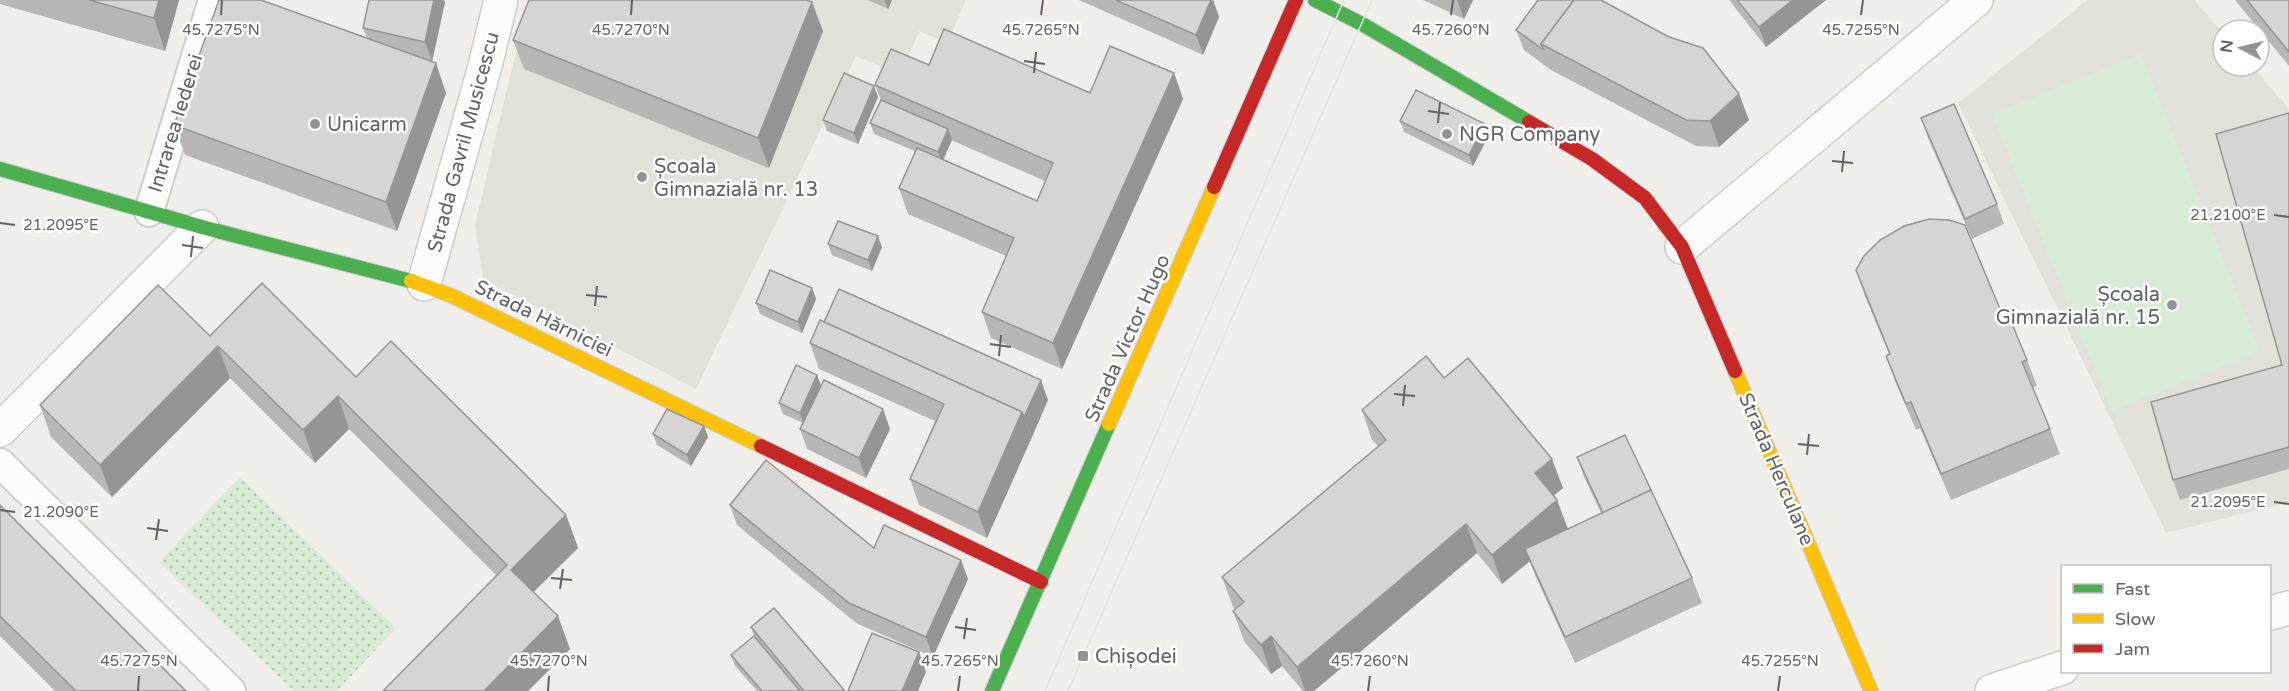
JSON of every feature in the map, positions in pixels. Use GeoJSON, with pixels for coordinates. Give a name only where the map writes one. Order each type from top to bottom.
{"type":"FeatureCollection","features":[{"type":"Feature","properties":{"kind":"street","name":"Strada Gavril Musicescu"},"geometry":{"type":"LineString","coordinates":[[424,284],[501,0]]}},
{"type":"Feature","properties":{"kind":"street","name":"Strada Victor Hugo"},"geometry":{"type":"LineString","coordinates":[[992,691],[1296,0]]}},
{"type":"Feature","properties":{"kind":"street","name":"Strada Herculane"},"geometry":{"type":"LineString","coordinates":[[1315,0],[1362,24],[1592,159],[1645,198],[1682,247],[1871,691]]}},
{"type":"Feature","properties":{"kind":"street"},"geometry":{"type":"LineString","coordinates":[[1682,247],[1976,0]]}},
{"type":"Feature","properties":{"kind":"street","name":"Strada Hărniciei"},"geometry":{"type":"LineString","coordinates":[[0,169],[202,227],[424,284],[678,404],[1041,582]]}},
{"type":"Feature","properties":{"kind":"street"},"geometry":{"type":"LineString","coordinates":[[0,430],[202,227]]}},
{"type":"Feature","properties":{"kind":"street"},"geometry":{"type":"LineString","coordinates":[[2271,614],[2289,608]]}},
{"type":"Feature","properties":{"kind":"street"},"geometry":{"type":"LineString","coordinates":[[1992,691],[2061,668]]}},
{"type":"Feature","properties":{"kind":"lane","name":"Intrarea Iederei"},"geometry":{"type":"LineString","coordinates":[[149,212],[213,0]]}},
{"type":"Feature","properties":{"kind":"lane"},"geometry":{"type":"LineString","coordinates":[[0,463],[231,691]]}},
{"type":"Feature","properties":{"kind":"shaded area","name":"Școala Gimnazială nr. 13"},"geometry":{"type":"Polygon","coordinates":[[[531,0],[966,0],[947,43],[919,31],[901,75],[856,56],[696,389],[483,279],[475,225],[510,76],[531,0]]]}},
{"type":"Feature","properties":{"kind":"shaded area","name":"Școala Gimnazială nr. 15"},"geometry":{"type":"Polygon","coordinates":[[[2088,0],[2194,0],[2211,19],[2211,78],[2262,78],[2289,109],[2289,502],[2166,533],[1958,103],[2088,0]]]}},
{"type":"Feature","properties":{"kind":"green space"},"geometry":{"type":"Polygon","coordinates":[[[2141,54],[2260,351],[2112,411],[1992,114],[2141,54]]]}},
{"type":"Feature","properties":{"kind":"green space"},"geometry":{"type":"Polygon","coordinates":[[[240,477],[396,628],[337,691],[294,691],[159,562],[240,477]]]}},
{"type":"Feature","properties":{"kind":"building"},"geometry":{"type":"Polygon","coordinates":[[[89,0],[159,0],[154,18],[89,0]]]}},
{"type":"Feature","properties":{"kind":"building","name":"Unicarm"},"geometry":{"type":"Polygon","coordinates":[[[219,0],[261,0],[436,63],[386,202],[174,125],[219,0]]]}},
{"type":"Feature","properties":{"kind":"building"},"geometry":{"type":"Polygon","coordinates":[[[369,0],[434,0],[425,42],[363,28],[369,0]]]}},
{"type":"Feature","properties":{"kind":"building"},"geometry":{"type":"Polygon","coordinates":[[[529,0],[807,0],[812,2],[758,138],[513,40],[529,0]]]}},
{"type":"Feature","properties":{"kind":"building"},"geometry":{"type":"Polygon","coordinates":[[[1116,0],[1211,0],[1196,35],[1116,0]]]}},
{"type":"Feature","properties":{"kind":"building"},"geometry":{"type":"Polygon","coordinates":[[[1538,0],[1574,0],[1541,44],[1544,50],[1516,30],[1538,0]]]}},
{"type":"Feature","properties":{"kind":"building"},"geometry":{"type":"Polygon","coordinates":[[[1574,0],[1601,0],[1669,37],[1703,48],[1739,94],[1710,121],[1686,120],[1541,44],[1574,0]]]}},
{"type":"Feature","properties":{"kind":"building"},"geometry":{"type":"Polygon","coordinates":[[[1737,0],[1793,0],[1759,27],[1737,0]]]}},
{"type":"Feature","properties":{"kind":"building"},"geometry":{"type":"Polygon","coordinates":[[[2247,0],[2289,0],[2289,52],[2271,30],[2271,18],[2262,18],[2247,0]]]}},
{"type":"Feature","properties":{"kind":"building"},"geometry":{"type":"Polygon","coordinates":[[[944,29],[1090,93],[1110,46],[1174,73],[1053,343],[982,312],[1014,238],[899,188],[917,148],[1037,201],[1053,163],[875,85],[891,49],[929,65],[944,29]]]}},
{"type":"Feature","properties":{"kind":"building"},"geometry":{"type":"Polygon","coordinates":[[[844,73],[874,86],[854,133],[823,120],[844,73]]]}},
{"type":"Feature","properties":{"kind":"building","name":"NGR Company"},"geometry":{"type":"Polygon","coordinates":[[[1416,90],[1485,124],[1469,155],[1400,121],[1416,90]]]}},
{"type":"Feature","properties":{"kind":"building"},"geometry":{"type":"Polygon","coordinates":[[[881,100],[948,129],[938,152],[870,123],[881,100]]]}},
{"type":"Feature","properties":{"kind":"building"},"geometry":{"type":"Polygon","coordinates":[[[1954,104],[1997,204],[1965,219],[1921,118],[1954,104]]]}},
{"type":"Feature","properties":{"kind":"building"},"geometry":{"type":"Polygon","coordinates":[[[2289,113],[2289,447],[2173,480],[2151,402],[2282,365],[2216,134],[2289,113]]]}},
{"type":"Feature","properties":{"kind":"building"},"geometry":{"type":"Polygon","coordinates":[[[1929,219],[1949,220],[1965,225],[2000,309],[2005,307],[2027,360],[2022,362],[2050,429],[1941,474],[1911,402],[1906,404],[1886,356],[1890,354],[1856,270],[1864,256],[1880,240],[1904,226],[1929,219]]]}},
{"type":"Feature","properties":{"kind":"building"},"geometry":{"type":"Polygon","coordinates":[[[838,221],[878,236],[868,260],[828,244],[838,221]]]}},
{"type":"Feature","properties":{"kind":"building"},"geometry":{"type":"Polygon","coordinates":[[[770,270],[812,288],[798,322],[756,303],[770,270]]]}},
{"type":"Feature","properties":{"kind":"building"},"geometry":{"type":"Polygon","coordinates":[[[262,283],[356,377],[391,341],[566,515],[511,570],[558,616],[484,691],[383,691],[507,565],[338,396],[303,430],[218,346],[100,465],[40,405],[158,285],[210,336],[262,283]]]}},
{"type":"Feature","properties":{"kind":"building"},"geometry":{"type":"Polygon","coordinates":[[[839,289],[1041,380],[1024,417],[1022,412],[824,322],[839,289]]]}},
{"type":"Feature","properties":{"kind":"building"},"geometry":{"type":"Polygon","coordinates":[[[820,320],[1022,412],[978,512],[910,479],[944,404],[810,343],[820,320]]]}},
{"type":"Feature","properties":{"kind":"building"},"geometry":{"type":"Polygon","coordinates":[[[1426,356],[1444,378],[1468,358],[1552,459],[1535,473],[1557,500],[1492,555],[1466,524],[1297,667],[1271,636],[1261,645],[1246,628],[1233,611],[1244,602],[1222,577],[1386,440],[1362,410],[1426,356]]]}},
{"type":"Feature","properties":{"kind":"building"},"geometry":{"type":"Polygon","coordinates":[[[796,365],[817,375],[800,413],[779,403],[796,365]]]}},
{"type":"Feature","properties":{"kind":"building"},"geometry":{"type":"Polygon","coordinates":[[[824,380],[883,409],[859,458],[800,429],[824,380]]]}},
{"type":"Feature","properties":{"kind":"building"},"geometry":{"type":"Polygon","coordinates":[[[667,409],[704,426],[687,455],[653,434],[667,409]]]}},
{"type":"Feature","properties":{"kind":"building"},"geometry":{"type":"Polygon","coordinates":[[[1625,435],[1651,490],[1603,513],[1577,457],[1625,435]]]}},
{"type":"Feature","properties":{"kind":"building"},"geometry":{"type":"Polygon","coordinates":[[[766,460],[874,548],[884,525],[961,560],[926,637],[849,603],[730,505],[766,460]]]}},
{"type":"Feature","properties":{"kind":"building"},"geometry":{"type":"Polygon","coordinates":[[[1651,490],[1692,578],[1565,637],[1525,549],[1651,490]]]}},
{"type":"Feature","properties":{"kind":"building"},"geometry":{"type":"Polygon","coordinates":[[[0,505],[186,691],[76,691],[0,616],[0,505]]]}},
{"type":"Feature","properties":{"kind":"building"},"geometry":{"type":"Polygon","coordinates":[[[774,608],[845,691],[804,691],[751,627],[774,608]]]}},
{"type":"Feature","properties":{"kind":"building"},"geometry":{"type":"Polygon","coordinates":[[[872,633],[919,652],[902,691],[848,691],[872,633]]]}},
{"type":"Feature","properties":{"kind":"building"},"geometry":{"type":"Polygon","coordinates":[[[754,636],[800,691],[762,691],[731,655],[754,636]]]}},
{"type":"Feature","properties":{"kind":"tram line"},"geometry":{"type":"LineString","coordinates":[[1045,691],[1344,0]]}},
{"type":"Feature","properties":{"kind":"tram line"},"geometry":{"type":"LineString","coordinates":[[1068,691],[1372,0]]}},
{"type":"Feature","properties":{"kind":"traffic: fast"},"geometry":{"type":"LineString","coordinates":[[1315,0],[1362,24],[1529,122]]}},
{"type":"Feature","properties":{"kind":"traffic: fast"},"geometry":{"type":"LineString","coordinates":[[0,169],[202,227],[411,281]]}},
{"type":"Feature","properties":{"kind":"traffic: fast"},"geometry":{"type":"LineString","coordinates":[[992,691],[1109,424]]}},
{"type":"Feature","properties":{"kind":"traffic: slow"},"geometry":{"type":"LineString","coordinates":[[1109,424],[1214,187]]}},
{"type":"Feature","properties":{"kind":"traffic: slow"},"geometry":{"type":"LineString","coordinates":[[411,281],[450,295],[761,446]]}},
{"type":"Feature","properties":{"kind":"traffic: slow"},"geometry":{"type":"LineString","coordinates":[[1735,371],[1871,691]]}},
{"type":"Feature","properties":{"kind":"traffic: jam"},"geometry":{"type":"LineString","coordinates":[[1214,187],[1296,0]]}},
{"type":"Feature","properties":{"kind":"traffic: jam"},"geometry":{"type":"LineString","coordinates":[[1529,122],[1592,159],[1645,198],[1682,247],[1735,371]]}},
{"type":"Feature","properties":{"kind":"traffic: jam"},"geometry":{"type":"LineString","coordinates":[[761,446],[1041,582]]}},
{"type":"Feature","properties":{"kind":"place","name":"Unicarm"},"geometry":{"type":"Point","coordinates":[315,124]}},
{"type":"Feature","properties":{"kind":"place","name":"NGR Company"},"geometry":{"type":"Point","coordinates":[1447,134]}},
{"type":"Feature","properties":{"kind":"place","name":"Școala Gimnazială nr. 13"},"geometry":{"type":"Point","coordinates":[642,177]}},
{"type":"Feature","properties":{"kind":"place","name":"Școala Gimnazială nr. 15"},"geometry":{"type":"Point","coordinates":[2172,305]}},
{"type":"Feature","properties":{"kind":"place","name":"Chișodei"},"geometry":{"type":"Point","coordinates":[1083,656]}}]}
